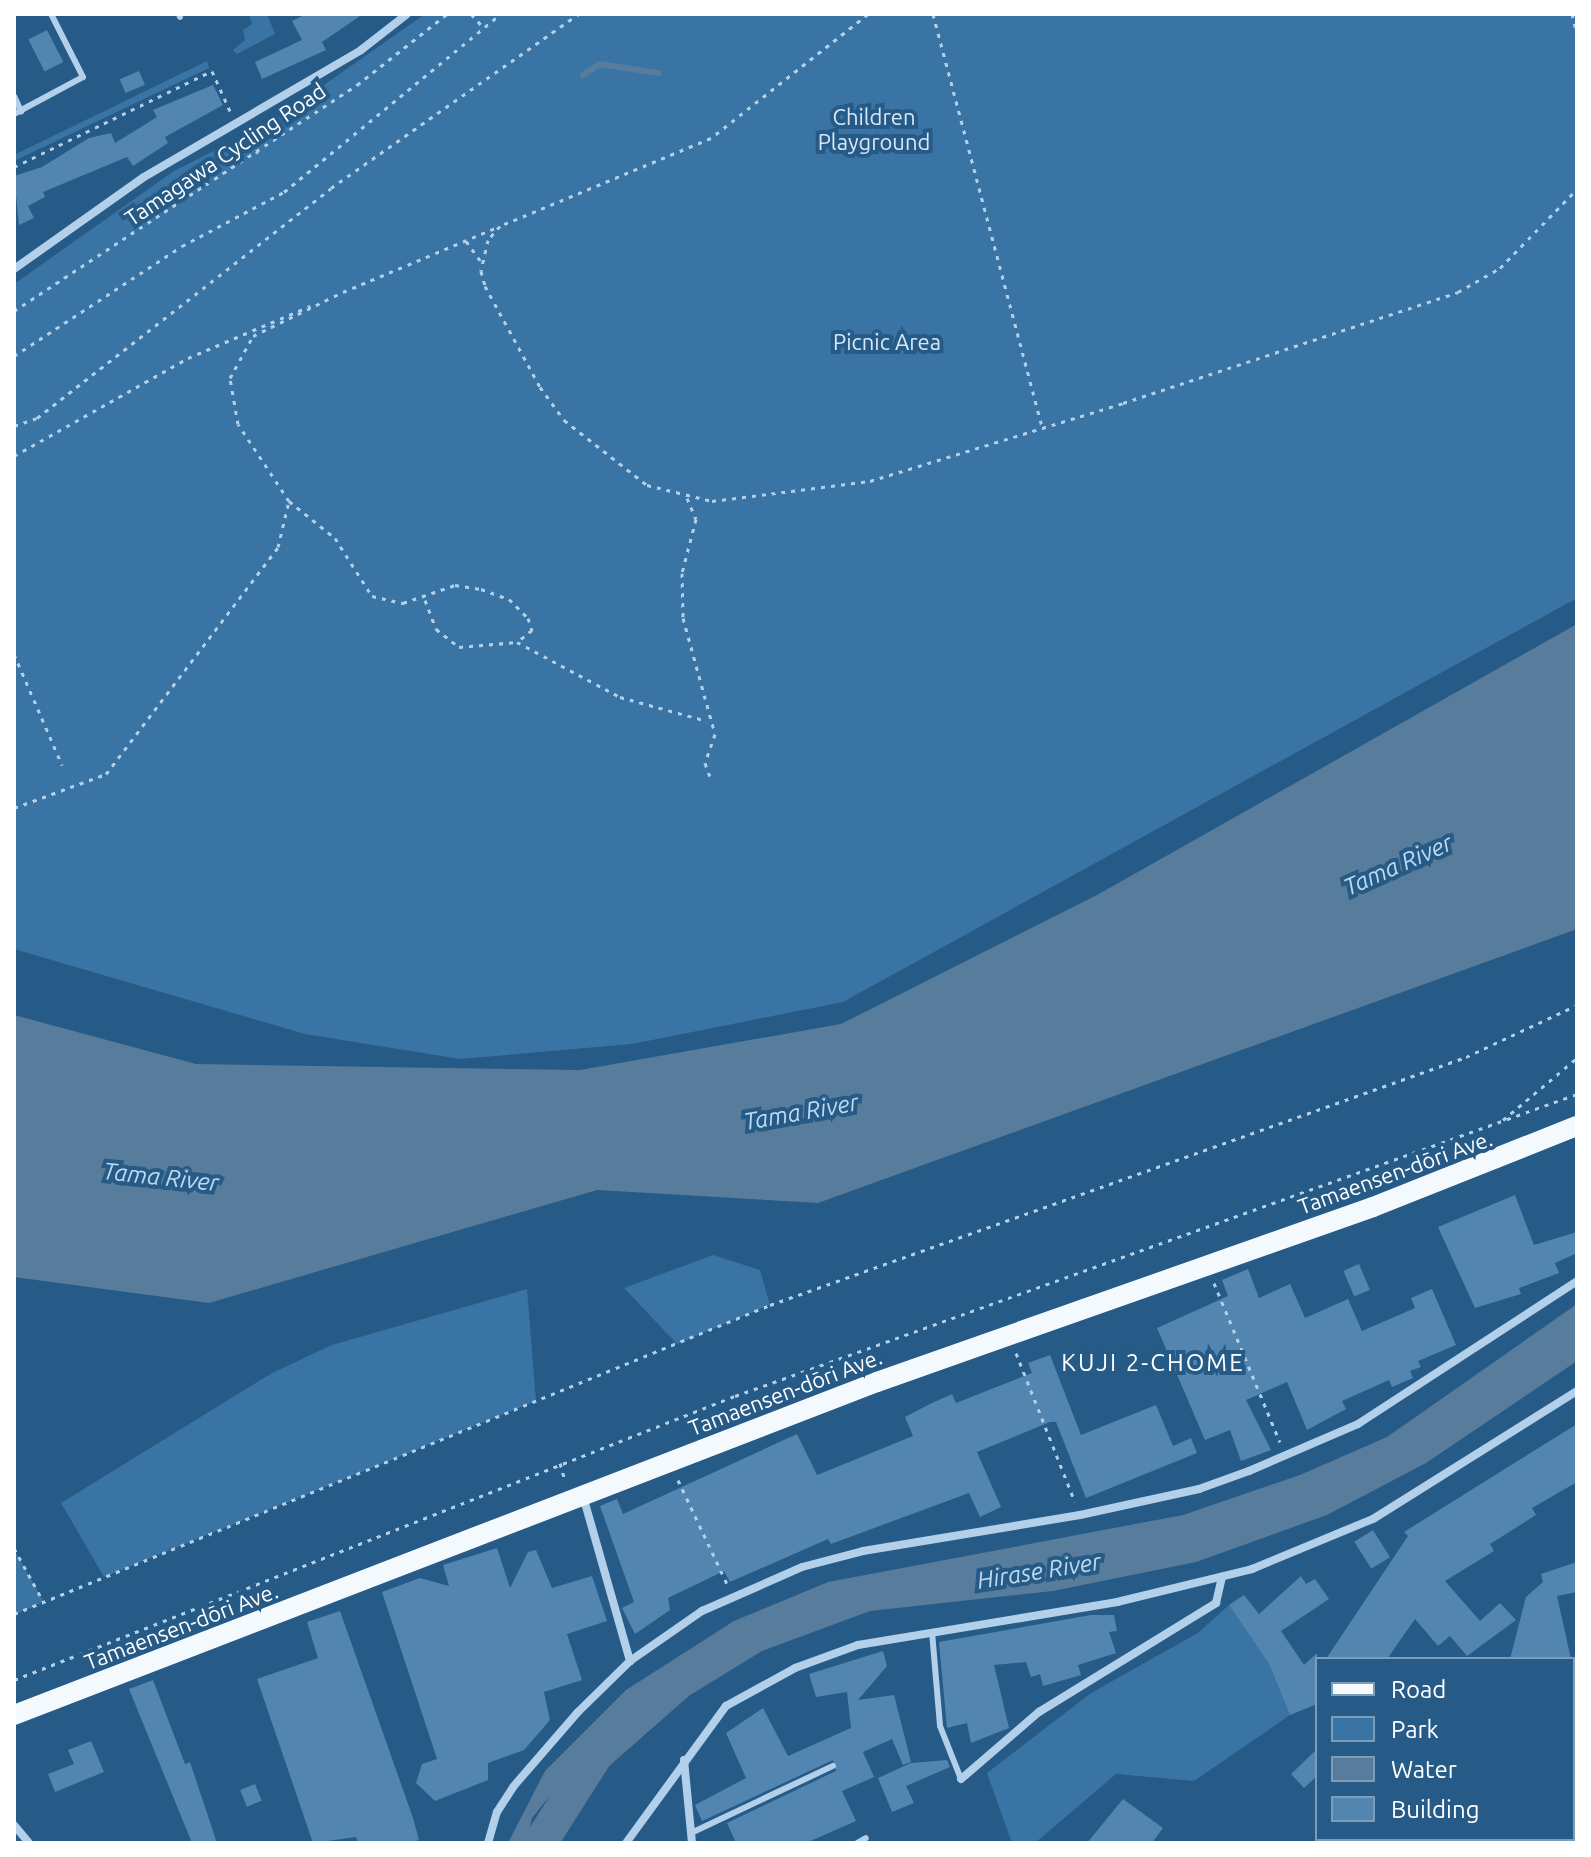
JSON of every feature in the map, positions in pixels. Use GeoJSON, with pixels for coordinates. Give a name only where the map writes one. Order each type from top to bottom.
{"type":"FeatureCollection","features":[{"type":"Feature","properties":{"kind":"main road","name":"Tamaensen-dōri Ave."},"geometry":{"type":"LineString","coordinates":[[14,1715],[1009,1334],[1496,1161],[1577,1126]]}},
{"type":"Feature","properties":{"kind":"street"},"geometry":{"type":"LineString","coordinates":[[14,269],[144,177],[361,50],[407,14]]}},
{"type":"Feature","properties":{"kind":"street"},"geometry":{"type":"LineString","coordinates":[[488,1843],[497,1812],[513,1787],[630,1661],[672,1627],[732,1595],[863,1551],[1080,1515],[1199,1489],[1286,1456],[1415,1391],[1577,1281]]}},
{"type":"Feature","properties":{"kind":"street"},"geometry":{"type":"LineString","coordinates":[[626,1843],[726,1706],[795,1668],[858,1645],[1117,1602],[1222,1577],[1373,1519],[1577,1391]]}},
{"type":"Feature","properties":{"kind":"street"},"geometry":{"type":"LineString","coordinates":[[583,1496],[630,1661]]}},
{"type":"Feature","properties":{"kind":"street"},"geometry":{"type":"LineString","coordinates":[[961,1779],[1039,1712],[1216,1603],[1222,1577]]}},
{"type":"Feature","properties":{"kind":"street"},"geometry":{"type":"LineString","coordinates":[[684,1760],[692,1838]]}},
{"type":"Feature","properties":{"kind":"street"},"geometry":{"type":"LineString","coordinates":[[14,1825],[29,1843]]}},
{"type":"Feature","properties":{"kind":"lane"},"geometry":{"type":"LineString","coordinates":[[14,96],[18,112],[83,77],[51,14]]}},
{"type":"Feature","properties":{"kind":"lane"},"geometry":{"type":"LineString","coordinates":[[931,1631],[940,1726],[961,1779]]}},
{"type":"Feature","properties":{"kind":"lane"},"geometry":{"type":"LineString","coordinates":[[692,1838],[833,1766]]}},
{"type":"Feature","properties":{"kind":"lane"},"geometry":{"type":"LineString","coordinates":[[857,1843],[866,1838]]}},
{"type":"Feature","properties":{"kind":"path","name":"Tamagawa Cycling Road"},"geometry":{"type":"LineString","coordinates":[[14,311],[258,153],[447,14]]}},
{"type":"Feature","properties":{"kind":"path"},"geometry":{"type":"LineString","coordinates":[[471,14],[484,28]]}},
{"type":"Feature","properties":{"kind":"path"},"geometry":{"type":"LineString","coordinates":[[14,356],[182,246],[284,192],[501,14]]}},
{"type":"Feature","properties":{"kind":"path"},"geometry":{"type":"LineString","coordinates":[[14,426],[37,418],[331,188],[435,113],[471,96],[579,14]]}},
{"type":"Feature","properties":{"kind":"path"},"geometry":{"type":"LineString","coordinates":[[14,456],[188,358],[711,138],[868,14]]}},
{"type":"Feature","properties":{"kind":"path"},"geometry":{"type":"LineString","coordinates":[[933,14],[1042,428]]}},
{"type":"Feature","properties":{"kind":"path"},"geometry":{"type":"LineString","coordinates":[[1572,14],[1577,34]]}},
{"type":"Feature","properties":{"kind":"path"},"geometry":{"type":"LineString","coordinates":[[14,167],[212,71],[238,123],[258,153]]}},
{"type":"Feature","properties":{"kind":"path"},"geometry":{"type":"LineString","coordinates":[[500,226],[488,240],[483,264],[485,286],[507,330],[564,420],[638,479],[687,498],[753,499],[870,481],[1458,292],[1500,268],[1577,189]]}},
{"type":"Feature","properties":{"kind":"path"},"geometry":{"type":"LineString","coordinates":[[465,241],[483,264]]}},
{"type":"Feature","properties":{"kind":"path"},"geometry":{"type":"LineString","coordinates":[[343,292],[253,336],[230,378],[238,424],[289,501],[335,538],[372,596],[388,603],[425,600],[455,585],[509,599],[532,630],[517,642]]}},
{"type":"Feature","properties":{"kind":"path"},"geometry":{"type":"LineString","coordinates":[[687,498],[696,519],[682,573],[683,618],[707,721],[716,742],[705,763],[710,777]]}},
{"type":"Feature","properties":{"kind":"path"},"geometry":{"type":"LineString","coordinates":[[14,808],[90,785],[124,755],[278,547],[289,501]]}},
{"type":"Feature","properties":{"kind":"path"},"geometry":{"type":"LineString","coordinates":[[425,600],[436,629],[459,647],[517,642],[620,697],[707,721]]}},
{"type":"Feature","properties":{"kind":"path"},"geometry":{"type":"LineString","coordinates":[[14,654],[62,765]]}},
{"type":"Feature","properties":{"kind":"path"},"geometry":{"type":"LineString","coordinates":[[14,1614],[770,1305],[1466,1057],[1577,1005]]}},
{"type":"Feature","properties":{"kind":"path"},"geometry":{"type":"LineString","coordinates":[[1500,1122],[1577,1058]]}},
{"type":"Feature","properties":{"kind":"path"},"geometry":{"type":"LineString","coordinates":[[14,1680],[749,1390],[1577,1094]]}},
{"type":"Feature","properties":{"kind":"path"},"geometry":{"type":"LineString","coordinates":[[1206,1265],[1286,1456]]}},
{"type":"Feature","properties":{"kind":"path"},"geometry":{"type":"LineString","coordinates":[[1009,1334],[1080,1515]]}},
{"type":"Feature","properties":{"kind":"path"},"geometry":{"type":"LineString","coordinates":[[670,1463],[732,1595]]}},
{"type":"Feature","properties":{"kind":"path"},"geometry":{"type":"LineString","coordinates":[[14,1548],[44,1602]]}},
{"type":"Feature","properties":{"kind":"green space"},"geometry":{"type":"Polygon","coordinates":[[[249,14],[267,14],[275,34],[237,54],[233,50],[245,40],[243,30],[252,24],[249,14]]]}},
{"type":"Feature","properties":{"kind":"green space"},"geometry":{"type":"Polygon","coordinates":[[[425,14],[1577,14],[1577,598],[843,1002],[632,1044],[460,1059],[305,1034],[14,949],[14,284],[174,171],[274,120],[425,14]]]}},
{"type":"Feature","properties":{"kind":"green space"},"geometry":{"type":"Polygon","coordinates":[[[207,61],[209,68],[14,161],[14,155],[207,61]]]}},
{"type":"Feature","properties":{"kind":"green space"},"geometry":{"type":"Polygon","coordinates":[[[713,1255],[760,1270],[770,1305],[677,1344],[624,1288],[713,1255]]]}},
{"type":"Feature","properties":{"kind":"green space"},"geometry":{"type":"Polygon","coordinates":[[[527,1289],[536,1401],[104,1577],[61,1503],[272,1373],[332,1345],[527,1289]]]}},
{"type":"Feature","properties":{"kind":"green space"},"geometry":{"type":"Polygon","coordinates":[[[14,1549],[44,1602],[14,1615],[14,1549]]]}},
{"type":"Feature","properties":{"kind":"green space"},"geometry":{"type":"Polygon","coordinates":[[[1229,1605],[1269,1664],[1290,1715],[1194,1781],[1116,1774],[1035,1843],[1012,1843],[987,1773],[1091,1693],[1198,1633],[1229,1605]]]}},
{"type":"Feature","properties":{"kind":"water","name":"Tama River"},"geometry":{"type":"Polygon","coordinates":[[[1577,624],[1577,929],[818,1203],[597,1190],[209,1303],[14,1277],[14,1015],[196,1064],[580,1070],[841,1024],[1097,895],[1577,624]]]}},
{"type":"Feature","properties":{"kind":"water"},"geometry":{"type":"Polygon","coordinates":[[[1577,1304],[1577,1361],[1426,1463],[1327,1515],[1196,1562],[1053,1591],[870,1611],[762,1651],[692,1694],[635,1710],[569,1772],[532,1818],[526,1843],[508,1843],[545,1771],[626,1690],[734,1621],[828,1582],[1183,1515],[1300,1475],[1387,1437],[1577,1304]]]}},
{"type":"Feature","properties":{"kind":"building"},"geometry":{"type":"Polygon","coordinates":[[[306,14],[363,14],[322,42],[326,50],[262,79],[255,62],[302,40],[292,21],[306,14]]]}},
{"type":"Feature","properties":{"kind":"building"},"geometry":{"type":"Polygon","coordinates":[[[47,30],[63,62],[45,72],[28,40],[47,30]]]}},
{"type":"Feature","properties":{"kind":"building"},"geometry":{"type":"Polygon","coordinates":[[[139,71],[145,85],[126,93],[120,79],[139,71]]]}},
{"type":"Feature","properties":{"kind":"building"},"geometry":{"type":"Polygon","coordinates":[[[213,85],[223,105],[165,137],[168,143],[133,166],[127,157],[43,192],[45,197],[28,206],[34,218],[19,225],[14,176],[42,167],[89,138],[111,133],[115,143],[157,117],[153,110],[213,85]]]}},
{"type":"Feature","properties":{"kind":"building"},"geometry":{"type":"Polygon","coordinates":[[[1515,1195],[1534,1245],[1577,1232],[1577,1253],[1555,1263],[1559,1273],[1519,1288],[1521,1294],[1475,1308],[1438,1227],[1515,1195]]]}},
{"type":"Feature","properties":{"kind":"building"},"geometry":{"type":"Polygon","coordinates":[[[1359,1264],[1370,1290],[1354,1296],[1343,1271],[1359,1264]]]}},
{"type":"Feature","properties":{"kind":"building"},"geometry":{"type":"Polygon","coordinates":[[[1248,1269],[1259,1298],[1290,1284],[1305,1318],[1348,1299],[1362,1331],[1415,1308],[1411,1298],[1432,1289],[1456,1345],[1418,1361],[1421,1367],[1410,1371],[1413,1378],[1392,1387],[1389,1380],[1342,1401],[1346,1409],[1307,1430],[1287,1382],[1246,1400],[1271,1450],[1241,1461],[1230,1430],[1205,1440],[1157,1328],[1228,1296],[1222,1280],[1248,1269]]]}},
{"type":"Feature","properties":{"kind":"building"},"geometry":{"type":"Polygon","coordinates":[[[1050,1355],[1081,1435],[1156,1405],[1173,1446],[1191,1438],[1197,1453],[1086,1498],[1056,1422],[1050,1422],[977,1452],[1001,1507],[980,1517],[969,1493],[831,1544],[828,1539],[730,1582],[724,1571],[668,1598],[670,1610],[635,1634],[622,1608],[634,1602],[600,1506],[617,1499],[623,1514],[797,1434],[817,1475],[913,1436],[905,1417],[930,1404],[952,1394],[956,1403],[1032,1373],[1028,1363],[1050,1355]]]}},
{"type":"Feature","properties":{"kind":"building"},"geometry":{"type":"Polygon","coordinates":[[[1577,1424],[1577,1482],[1532,1508],[1536,1515],[1490,1544],[1494,1551],[1445,1581],[1480,1621],[1500,1603],[1516,1620],[1467,1656],[1450,1636],[1438,1646],[1415,1619],[1388,1657],[1327,1657],[1408,1536],[1404,1532],[1577,1424]]]}},
{"type":"Feature","properties":{"kind":"building"},"geometry":{"type":"Polygon","coordinates":[[[1373,1530],[1390,1557],[1371,1569],[1354,1542],[1373,1530]]]}},
{"type":"Feature","properties":{"kind":"building"},"geometry":{"type":"Polygon","coordinates":[[[497,1548],[510,1588],[528,1552],[536,1550],[552,1588],[592,1576],[607,1621],[567,1634],[582,1680],[544,1692],[550,1720],[524,1750],[488,1763],[488,1780],[435,1801],[416,1783],[422,1764],[437,1759],[382,1592],[420,1578],[449,1586],[443,1565],[497,1548]]]}},
{"type":"Feature","properties":{"kind":"building"},"geometry":{"type":"Polygon","coordinates":[[[1577,1562],[1577,1592],[1557,1596],[1571,1657],[1511,1657],[1526,1597],[1543,1582],[1541,1574],[1577,1562]]]}},
{"type":"Feature","properties":{"kind":"building"},"geometry":{"type":"Polygon","coordinates":[[[1301,1576],[1306,1584],[1315,1579],[1329,1599],[1281,1631],[1304,1665],[1317,1653],[1315,1705],[1290,1715],[1269,1664],[1229,1605],[1244,1595],[1259,1614],[1301,1576]]]}},
{"type":"Feature","properties":{"kind":"building"},"geometry":{"type":"Polygon","coordinates":[[[340,1611],[419,1840],[409,1843],[358,1843],[356,1837],[313,1843],[257,1679],[318,1658],[307,1622],[340,1611]]]}},
{"type":"Feature","properties":{"kind":"building"},"geometry":{"type":"Polygon","coordinates":[[[1091,1615],[1114,1615],[1117,1631],[1109,1632],[1116,1653],[1078,1665],[1081,1675],[1043,1686],[1040,1674],[1031,1677],[1026,1662],[994,1665],[1009,1728],[971,1743],[967,1723],[947,1728],[939,1642],[1091,1615]]]}},
{"type":"Feature","properties":{"kind":"building"},"geometry":{"type":"Polygon","coordinates":[[[883,1651],[887,1666],[858,1700],[894,1695],[911,1762],[903,1765],[892,1739],[863,1752],[874,1777],[842,1791],[856,1821],[806,1843],[736,1843],[727,1823],[836,1771],[833,1760],[702,1821],[695,1805],[746,1778],[726,1733],[763,1708],[788,1756],[851,1728],[847,1692],[816,1697],[809,1674],[883,1651]]]}},
{"type":"Feature","properties":{"kind":"building"},"geometry":{"type":"Polygon","coordinates":[[[153,1680],[185,1764],[190,1762],[217,1843],[192,1843],[129,1689],[153,1680]]]}},
{"type":"Feature","properties":{"kind":"building"},"geometry":{"type":"Polygon","coordinates":[[[91,1741],[104,1772],[55,1792],[48,1774],[74,1764],[68,1750],[91,1741]]]}},
{"type":"Feature","properties":{"kind":"building"},"geometry":{"type":"Polygon","coordinates":[[[1315,1751],[1315,1778],[1304,1788],[1291,1774],[1315,1751]]]}},
{"type":"Feature","properties":{"kind":"building"},"geometry":{"type":"Polygon","coordinates":[[[947,1760],[950,1767],[906,1786],[914,1803],[892,1812],[878,1778],[911,1763],[947,1760]]]}},
{"type":"Feature","properties":{"kind":"building"},"geometry":{"type":"Polygon","coordinates":[[[255,1784],[262,1801],[247,1807],[240,1790],[255,1784]]]}},
{"type":"Feature","properties":{"kind":"building"},"geometry":{"type":"Polygon","coordinates":[[[1123,1799],[1163,1828],[1152,1843],[1087,1843],[1123,1799]]]}},
{"type":"Feature","properties":{"kind":"waterway"},"geometry":{"type":"LineString","coordinates":[[583,75],[600,64],[658,73]]}},
{"type":"Feature","properties":{"kind":"waterway","name":"Hirase River"},"geometry":{"type":"LineString","coordinates":[[540,1843],[596,1755],[686,1676]]}},
{"type":"Feature","properties":{"kind":"district","name":"KUJI 2-CHOME"},"geometry":{"type":"Point","coordinates":[1153,1363]}},
{"type":"Feature","properties":{"kind":"park label","name":"Children Playground"},"geometry":{"type":"Point","coordinates":[874,128]}},
{"type":"Feature","properties":{"kind":"park label","name":"Picnic Area"},"geometry":{"type":"Point","coordinates":[887,342]}}]}
